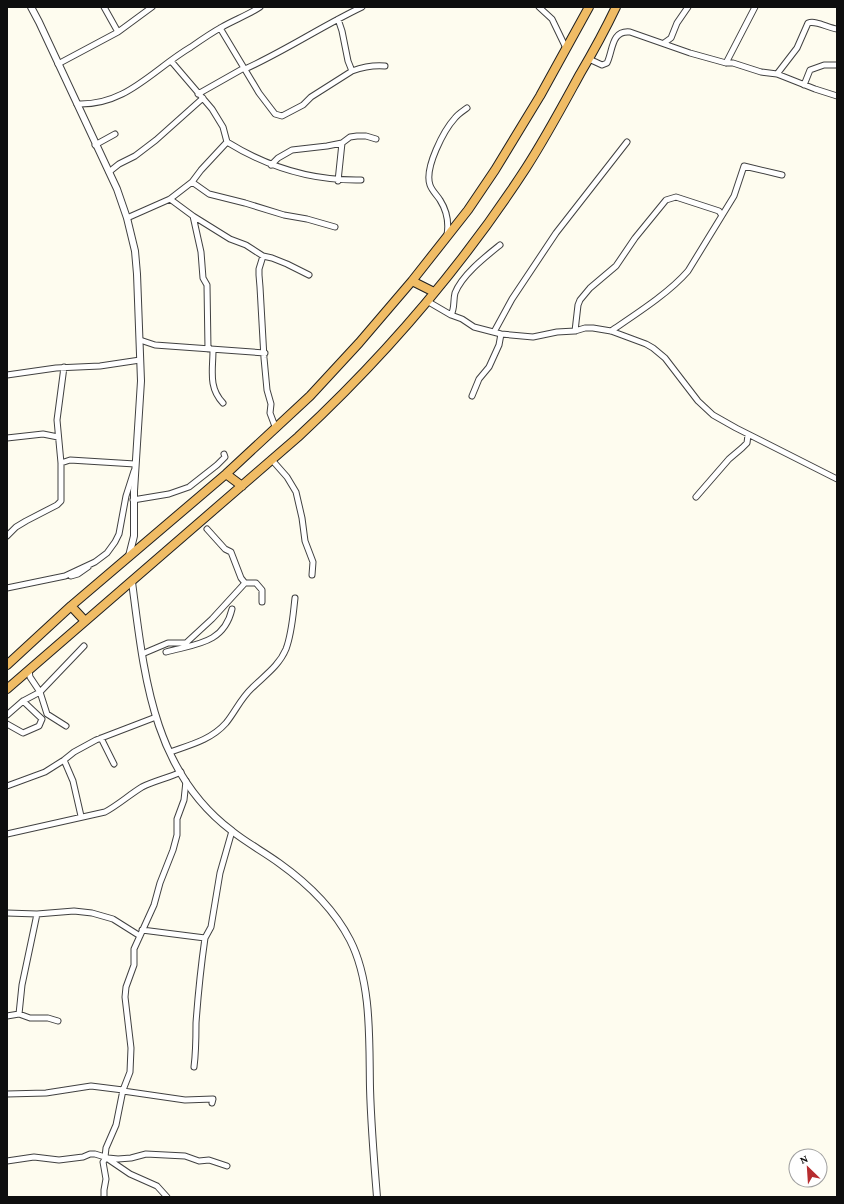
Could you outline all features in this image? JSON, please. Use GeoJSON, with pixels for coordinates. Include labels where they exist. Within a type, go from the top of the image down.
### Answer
{"type":"FeatureCollection","features":[{"type":"Feature","properties":{"kind":"highway"},"geometry":{"type":"LineString","coordinates":[[7,665],[72,606],[226,474],[276,429],[310,396],[359,343],[412,281],[456,225],[495,170],[540,96],[589,7]]}},
{"type":"Feature","properties":{"kind":"highway"},"geometry":{"type":"LineString","coordinates":[[7,689],[272,460],[313,422],[378,356],[427,301],[483,228],[526,168],[566,100],[616,7]]}},
{"type":"Feature","properties":{"kind":"highway"},"geometry":{"type":"LineString","coordinates":[[412,281],[434,292]]}},
{"type":"Feature","properties":{"kind":"highway"},"geometry":{"type":"LineString","coordinates":[[226,474],[242,486]]}},
{"type":"Feature","properties":{"kind":"highway"},"geometry":{"type":"LineString","coordinates":[[72,606],[85,621]]}},
{"type":"Feature","properties":{"kind":"highway"},"geometry":{"type":"LineString","coordinates":[[7,677],[14,683]]}},
{"type":"Feature","properties":{"kind":"street"},"geometry":{"type":"LineString","coordinates":[[30,7],[39,22],[109,172],[127,218],[135,251],[140,340],[140,397],[133,500],[134,536],[129,556]]}},
{"type":"Feature","properties":{"kind":"street"},"geometry":{"type":"LineString","coordinates":[[104,7],[118,32]]}},
{"type":"Feature","properties":{"kind":"street"},"geometry":{"type":"LineString","coordinates":[[58,64],[118,32],[152,7]]}},
{"type":"Feature","properties":{"kind":"street"},"geometry":{"type":"LineString","coordinates":[[77,104],[92,104],[116,97],[136,87],[189,47],[220,28],[260,7]]}},
{"type":"Feature","properties":{"kind":"street"},"geometry":{"type":"LineString","coordinates":[[198,94],[244,68],[270,57],[362,7]]}},
{"type":"Feature","properties":{"kind":"street"},"geometry":{"type":"LineString","coordinates":[[539,7],[552,19],[566,48]]}},
{"type":"Feature","properties":{"kind":"street"},"geometry":{"type":"LineString","coordinates":[[664,43],[671,38],[677,23],[688,7]]}},
{"type":"Feature","properties":{"kind":"street"},"geometry":{"type":"LineString","coordinates":[[726,63],[755,7]]}},
{"type":"Feature","properties":{"kind":"street"},"geometry":{"type":"LineString","coordinates":[[338,19],[348,61],[352,71]]}},
{"type":"Feature","properties":{"kind":"street"},"geometry":{"type":"LineString","coordinates":[[777,74],[796,48],[808,23],[812,22],[837,29]]}},
{"type":"Feature","properties":{"kind":"street"},"geometry":{"type":"LineString","coordinates":[[220,28],[258,93],[275,114],[282,116],[303,105],[311,97],[352,71],[359,68],[376,65],[385,66]]}},
{"type":"Feature","properties":{"kind":"street"},"geometry":{"type":"LineString","coordinates":[[589,58],[602,65],[607,63],[615,39],[623,32],[630,32],[664,43],[676,49],[726,63],[733,63],[760,72],[777,74],[837,96]]}},
{"type":"Feature","properties":{"kind":"street"},"geometry":{"type":"LineString","coordinates":[[171,61],[218,117],[227,142],[271,165],[304,175],[338,180],[361,180]]}},
{"type":"Feature","properties":{"kind":"street"},"geometry":{"type":"LineString","coordinates":[[804,85],[810,70],[824,65],[837,65]]}},
{"type":"Feature","properties":{"kind":"street"},"geometry":{"type":"LineString","coordinates":[[109,172],[119,164],[135,156],[156,140],[203,98]]}},
{"type":"Feature","properties":{"kind":"street"},"geometry":{"type":"LineString","coordinates":[[447,236],[448,227],[444,208],[429,183],[430,166],[434,154],[446,130],[458,114],[467,108]]}},
{"type":"Feature","properties":{"kind":"street"},"geometry":{"type":"LineString","coordinates":[[95,144],[114,134]]}},
{"type":"Feature","properties":{"kind":"street"},"geometry":{"type":"LineString","coordinates":[[271,165],[278,158],[292,150],[321,148],[342,143],[350,137],[357,136],[366,136],[376,139]]}},
{"type":"Feature","properties":{"kind":"street"},"geometry":{"type":"LineString","coordinates":[[127,218],[170,199],[192,182],[227,142]]}},
{"type":"Feature","properties":{"kind":"street"},"geometry":{"type":"LineString","coordinates":[[494,332],[512,299],[560,228],[581,203],[608,165],[627,142]]}},
{"type":"Feature","properties":{"kind":"street"},"geometry":{"type":"LineString","coordinates":[[338,180],[342,143]]}},
{"type":"Feature","properties":{"kind":"street"},"geometry":{"type":"LineString","coordinates":[[611,331],[653,301],[685,275],[692,266],[734,196],[744,166],[782,175]]}},
{"type":"Feature","properties":{"kind":"street"},"geometry":{"type":"LineString","coordinates":[[192,182],[209,194],[284,215],[307,219],[335,227]]}},
{"type":"Feature","properties":{"kind":"street"},"geometry":{"type":"LineString","coordinates":[[575,331],[580,300],[590,288],[616,266],[635,238],[666,200],[676,198],[719,210],[722,214]]}},
{"type":"Feature","properties":{"kind":"street"},"geometry":{"type":"LineString","coordinates":[[170,199],[192,216],[230,239],[246,245],[263,256],[287,264],[309,275]]}},
{"type":"Feature","properties":{"kind":"street"},"geometry":{"type":"LineString","coordinates":[[192,216],[201,252],[203,278],[207,285],[213,386],[217,396],[223,403]]}},
{"type":"Feature","properties":{"kind":"street"},"geometry":{"type":"LineString","coordinates":[[447,219],[456,225]]}},
{"type":"Feature","properties":{"kind":"street"},"geometry":{"type":"LineString","coordinates":[[451,315],[453,311],[455,293],[462,282],[487,255],[500,246]]}},
{"type":"Feature","properties":{"kind":"street"},"geometry":{"type":"LineString","coordinates":[[263,256],[260,262],[259,275],[267,390],[271,404],[269,411],[276,429]]}},
{"type":"Feature","properties":{"kind":"street"},"geometry":{"type":"LineString","coordinates":[[427,301],[478,329],[501,334],[533,337],[558,332],[575,331],[585,328],[601,328],[646,344],[658,352],[671,366],[701,404],[724,422],[837,479]]}},
{"type":"Feature","properties":{"kind":"street"},"geometry":{"type":"LineString","coordinates":[[472,396],[479,379],[490,367],[499,345],[501,334]]}},
{"type":"Feature","properties":{"kind":"street"},"geometry":{"type":"LineString","coordinates":[[140,340],[155,345],[265,353]]}},
{"type":"Feature","properties":{"kind":"street"},"geometry":{"type":"LineString","coordinates":[[7,375],[64,367],[100,366],[140,360]]}},
{"type":"Feature","properties":{"kind":"street"},"geometry":{"type":"LineString","coordinates":[[7,536],[16,527],[57,505],[61,501],[61,455],[57,420],[64,367]]}},
{"type":"Feature","properties":{"kind":"street"},"geometry":{"type":"LineString","coordinates":[[7,438],[43,434],[58,437]]}},
{"type":"Feature","properties":{"kind":"street"},"geometry":{"type":"LineString","coordinates":[[696,497],[729,459],[742,448],[746,443],[748,435]]}},
{"type":"Feature","properties":{"kind":"street"},"geometry":{"type":"LineString","coordinates":[[133,500],[169,494],[189,486],[217,465],[225,457],[224,454]]}},
{"type":"Feature","properties":{"kind":"street"},"geometry":{"type":"LineString","coordinates":[[61,455],[70,460]]}},
{"type":"Feature","properties":{"kind":"street"},"geometry":{"type":"LineString","coordinates":[[61,463],[70,460],[135,466]]}},
{"type":"Feature","properties":{"kind":"street"},"geometry":{"type":"LineString","coordinates":[[272,460],[287,477],[296,492],[302,518],[305,541],[313,562],[312,575]]}},
{"type":"Feature","properties":{"kind":"street"},"geometry":{"type":"LineString","coordinates":[[7,588],[65,576],[99,559],[107,553],[117,538],[126,496],[135,466]]}},
{"type":"Feature","properties":{"kind":"street"},"geometry":{"type":"LineString","coordinates":[[207,529],[225,549],[231,552],[241,578],[245,583]]}},
{"type":"Feature","properties":{"kind":"street"},"geometry":{"type":"LineString","coordinates":[[134,536],[141,546]]}},
{"type":"Feature","properties":{"kind":"street"},"geometry":{"type":"LineString","coordinates":[[99,559],[106,549]]}},
{"type":"Feature","properties":{"kind":"street"},"geometry":{"type":"LineString","coordinates":[[132,582],[149,694],[156,717],[170,752],[186,781],[206,808],[232,831],[280,863],[322,900],[338,919],[351,941],[363,983],[368,1026],[376,1197]]}},
{"type":"Feature","properties":{"kind":"street"},"geometry":{"type":"LineString","coordinates":[[142,654],[168,643],[186,643],[212,619],[245,583],[256,583],[262,590],[262,602]]}},
{"type":"Feature","properties":{"kind":"street"},"geometry":{"type":"LineString","coordinates":[[170,752],[205,739],[219,730],[227,722],[251,689],[269,673],[285,650],[290,635],[295,598]]}},
{"type":"Feature","properties":{"kind":"street"},"geometry":{"type":"LineString","coordinates":[[166,652],[196,646],[214,638],[227,624],[232,609]]}},
{"type":"Feature","properties":{"kind":"street"},"geometry":{"type":"LineString","coordinates":[[7,714],[23,701],[40,692],[84,646]]}},
{"type":"Feature","properties":{"kind":"street"},"geometry":{"type":"LineString","coordinates":[[29,671],[30,677],[40,692],[47,714],[66,726]]}},
{"type":"Feature","properties":{"kind":"street"},"geometry":{"type":"LineString","coordinates":[[7,724],[23,733],[39,726],[42,719],[23,701]]}},
{"type":"Feature","properties":{"kind":"street"},"geometry":{"type":"LineString","coordinates":[[7,786],[45,772],[74,752],[101,738],[156,717]]}},
{"type":"Feature","properties":{"kind":"street"},"geometry":{"type":"LineString","coordinates":[[101,738],[114,764]]}},
{"type":"Feature","properties":{"kind":"street"},"geometry":{"type":"LineString","coordinates":[[64,760],[73,781],[81,816]]}},
{"type":"Feature","properties":{"kind":"street"},"geometry":{"type":"LineString","coordinates":[[7,834],[81,816],[105,812],[115,807],[123,799],[141,788],[181,772]]}},
{"type":"Feature","properties":{"kind":"street"},"geometry":{"type":"LineString","coordinates":[[104,1197],[106,1179],[103,1162],[106,1157],[106,1148],[116,1125],[123,1090],[130,1072],[131,1057],[125,997],[126,987],[134,966],[134,949],[154,905],[160,883],[173,850],[177,819],[184,800],[186,781]]}},
{"type":"Feature","properties":{"kind":"street"},"geometry":{"type":"LineString","coordinates":[[194,1067],[196,1022],[205,938],[211,927],[220,873],[232,831]]}},
{"type":"Feature","properties":{"kind":"street"},"geometry":{"type":"LineString","coordinates":[[7,913],[37,914],[74,911],[92,913],[113,919],[140,936]]}},
{"type":"Feature","properties":{"kind":"street"},"geometry":{"type":"LineString","coordinates":[[19,1014],[22,985],[37,914]]}},
{"type":"Feature","properties":{"kind":"street"},"geometry":{"type":"LineString","coordinates":[[142,930],[205,938]]}},
{"type":"Feature","properties":{"kind":"street"},"geometry":{"type":"LineString","coordinates":[[7,1016],[19,1014],[30,1018],[48,1018],[58,1021]]}},
{"type":"Feature","properties":{"kind":"street"},"geometry":{"type":"LineString","coordinates":[[7,1094],[46,1093],[91,1086],[185,1100],[213,1099],[212,1103]]}},
{"type":"Feature","properties":{"kind":"street"},"geometry":{"type":"LineString","coordinates":[[7,1161],[34,1157],[66,1160],[92,1154],[118,1159],[146,1154],[185,1156],[199,1160],[209,1160],[227,1166]]}},
{"type":"Feature","properties":{"kind":"street"},"geometry":{"type":"LineString","coordinates":[[106,1157],[130,1174],[156,1186],[167,1197]]}}]}
